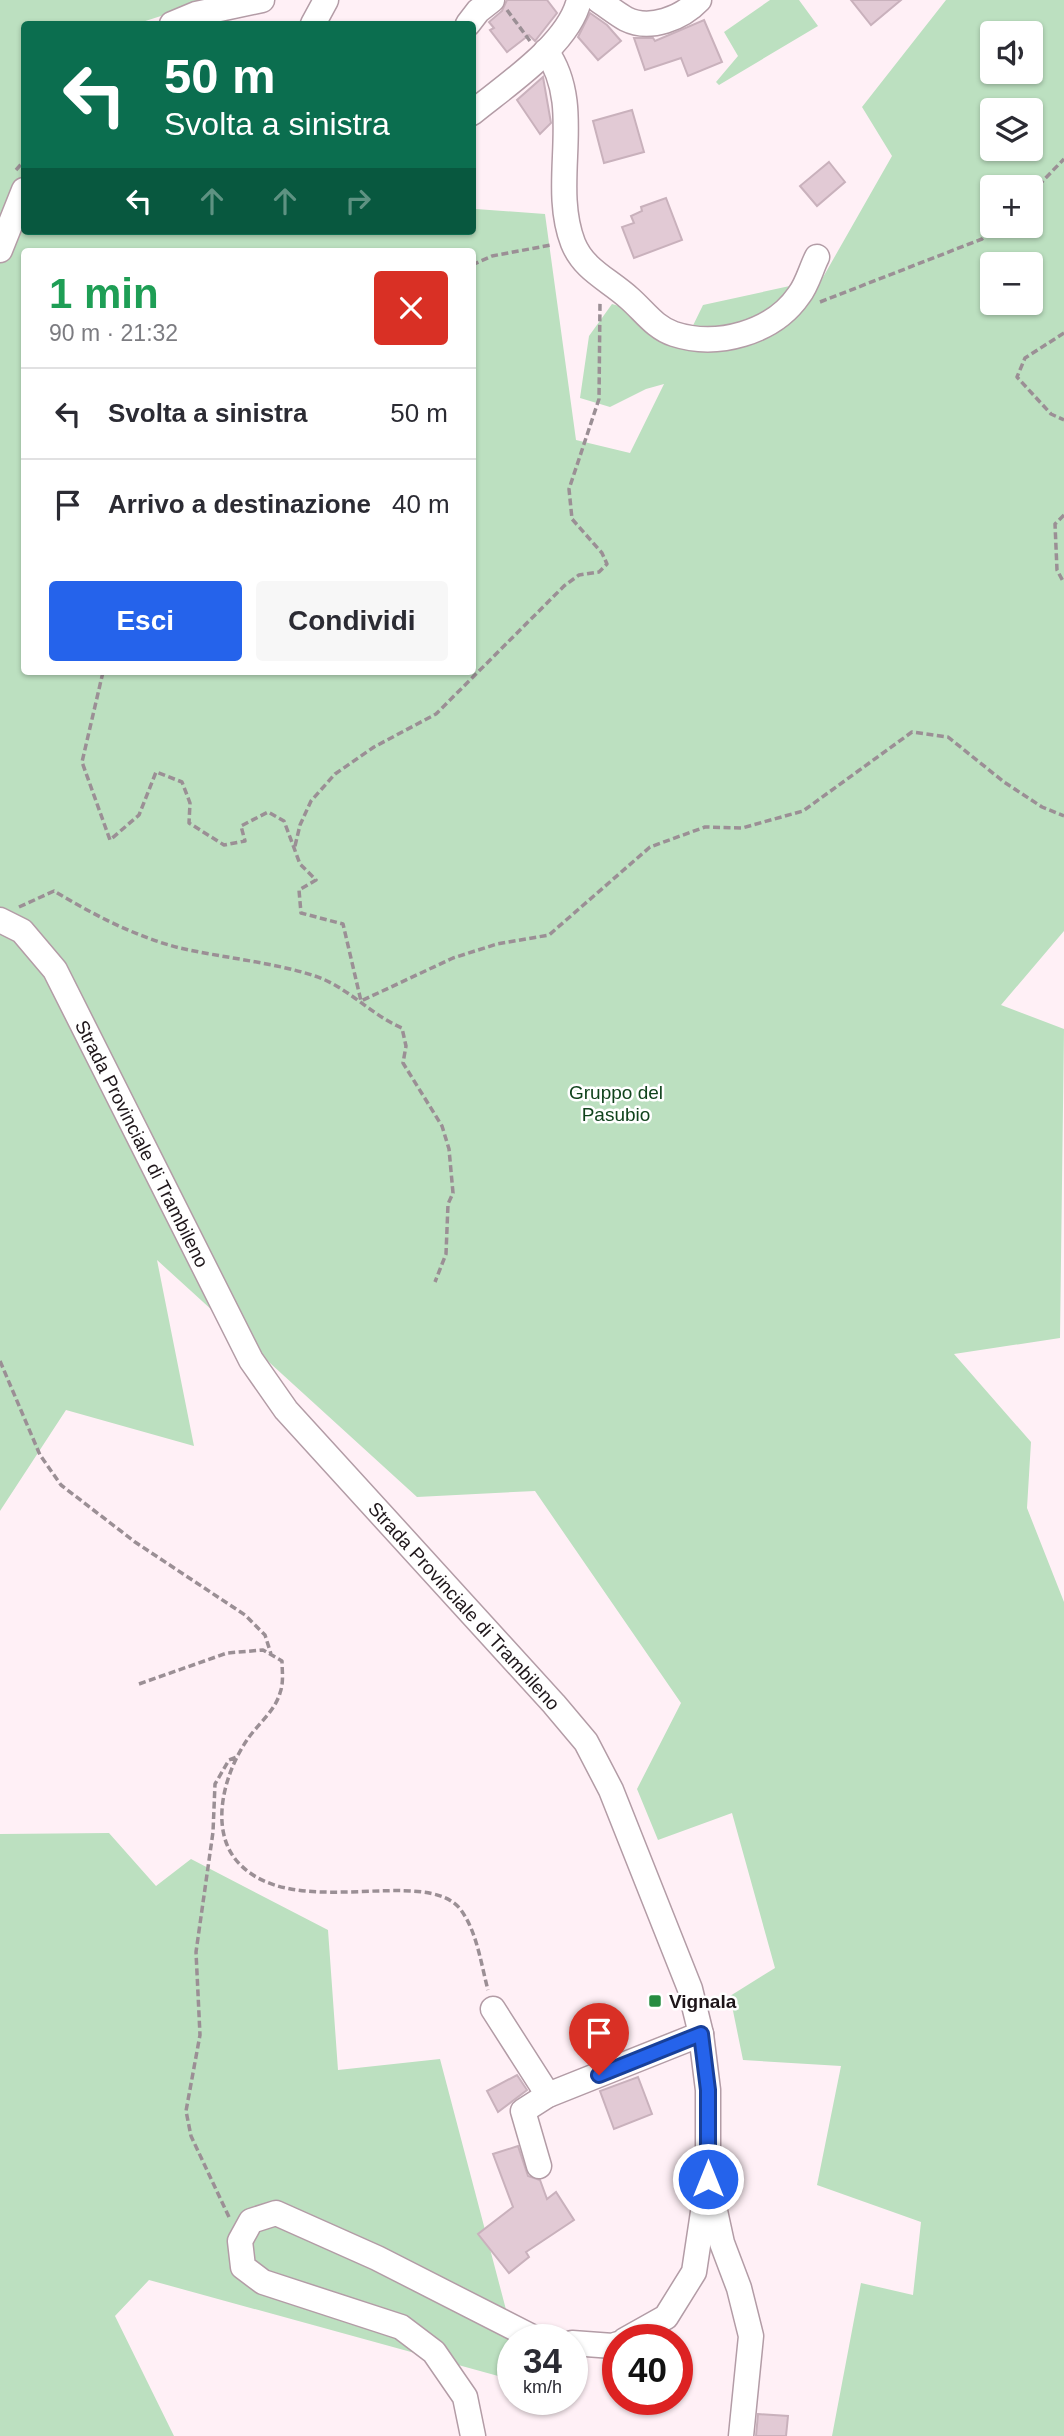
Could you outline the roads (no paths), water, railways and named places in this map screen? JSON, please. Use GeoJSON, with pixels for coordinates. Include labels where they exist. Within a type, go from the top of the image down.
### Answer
{"type":"FeatureCollection","features":[{"type":"Feature","properties":{"kind":"street"},"geometry":{"type":"LineString","coordinates":[[179,21],[195,14],[262,0]]}},
{"type":"Feature","properties":{"kind":"street"},"geometry":{"type":"LineString","coordinates":[[315,21],[326,0]]}},
{"type":"Feature","properties":{"kind":"street"},"geometry":{"type":"LineString","coordinates":[[470,21],[492,0]]}},
{"type":"Feature","properties":{"kind":"street"},"geometry":{"type":"LineString","coordinates":[[476,110],[546,51],[576,12],[579,0]]}},
{"type":"Feature","properties":{"kind":"street"},"geometry":{"type":"LineString","coordinates":[[598,0],[629,21],[664,22],[689,10],[699,0]]}},
{"type":"Feature","properties":{"kind":"street"},"geometry":{"type":"LineString","coordinates":[[546,51],[559,69],[564,95],[567,219],[573,242],[583,262],[628,297],[651,321],[674,334],[708,339],[733,337],[756,330],[799,296],[817,257]]}},
{"type":"Feature","properties":{"kind":"street"},"geometry":{"type":"LineString","coordinates":[[0,250],[21,198]]}},
{"type":"Feature","properties":{"kind":"street","name":"Strada Provinciale di Trambileno"},"geometry":{"type":"LineString","coordinates":[[5,915],[55,970],[251,1360],[286,1410],[586,1742],[611,1790],[690,1989],[701,2034],[708,2090],[708,2179],[694,2272],[666,2317],[654,2324]]}},
{"type":"Feature","properties":{"kind":"street"},"geometry":{"type":"LineString","coordinates":[[493,2010],[548,2095]]}},
{"type":"Feature","properties":{"kind":"street"},"geometry":{"type":"LineString","coordinates":[[539,2166],[523,2111],[548,2095],[701,2034]]}},
{"type":"Feature","properties":{"kind":"street"},"geometry":{"type":"LineString","coordinates":[[708,2179],[722,2243],[739,2288],[751,2336],[741,2436]]}},
{"type":"Feature","properties":{"kind":"street"},"geometry":{"type":"LineString","coordinates":[[473,2436],[465,2397],[434,2352],[401,2328],[263,2282],[243,2267],[240,2241],[251,2221],[276,2213],[377,2258],[507,2324]]}},
{"type":"Feature","properties":{"kind":"place","name":"Vignala"},"geometry":{"type":"Point","coordinates":[655,2001]}},
{"type":"Feature","properties":{"kind":"park label","name":"Gruppo del Pasubio"},"geometry":{"type":"Point","coordinates":[616,1103]}}]}
